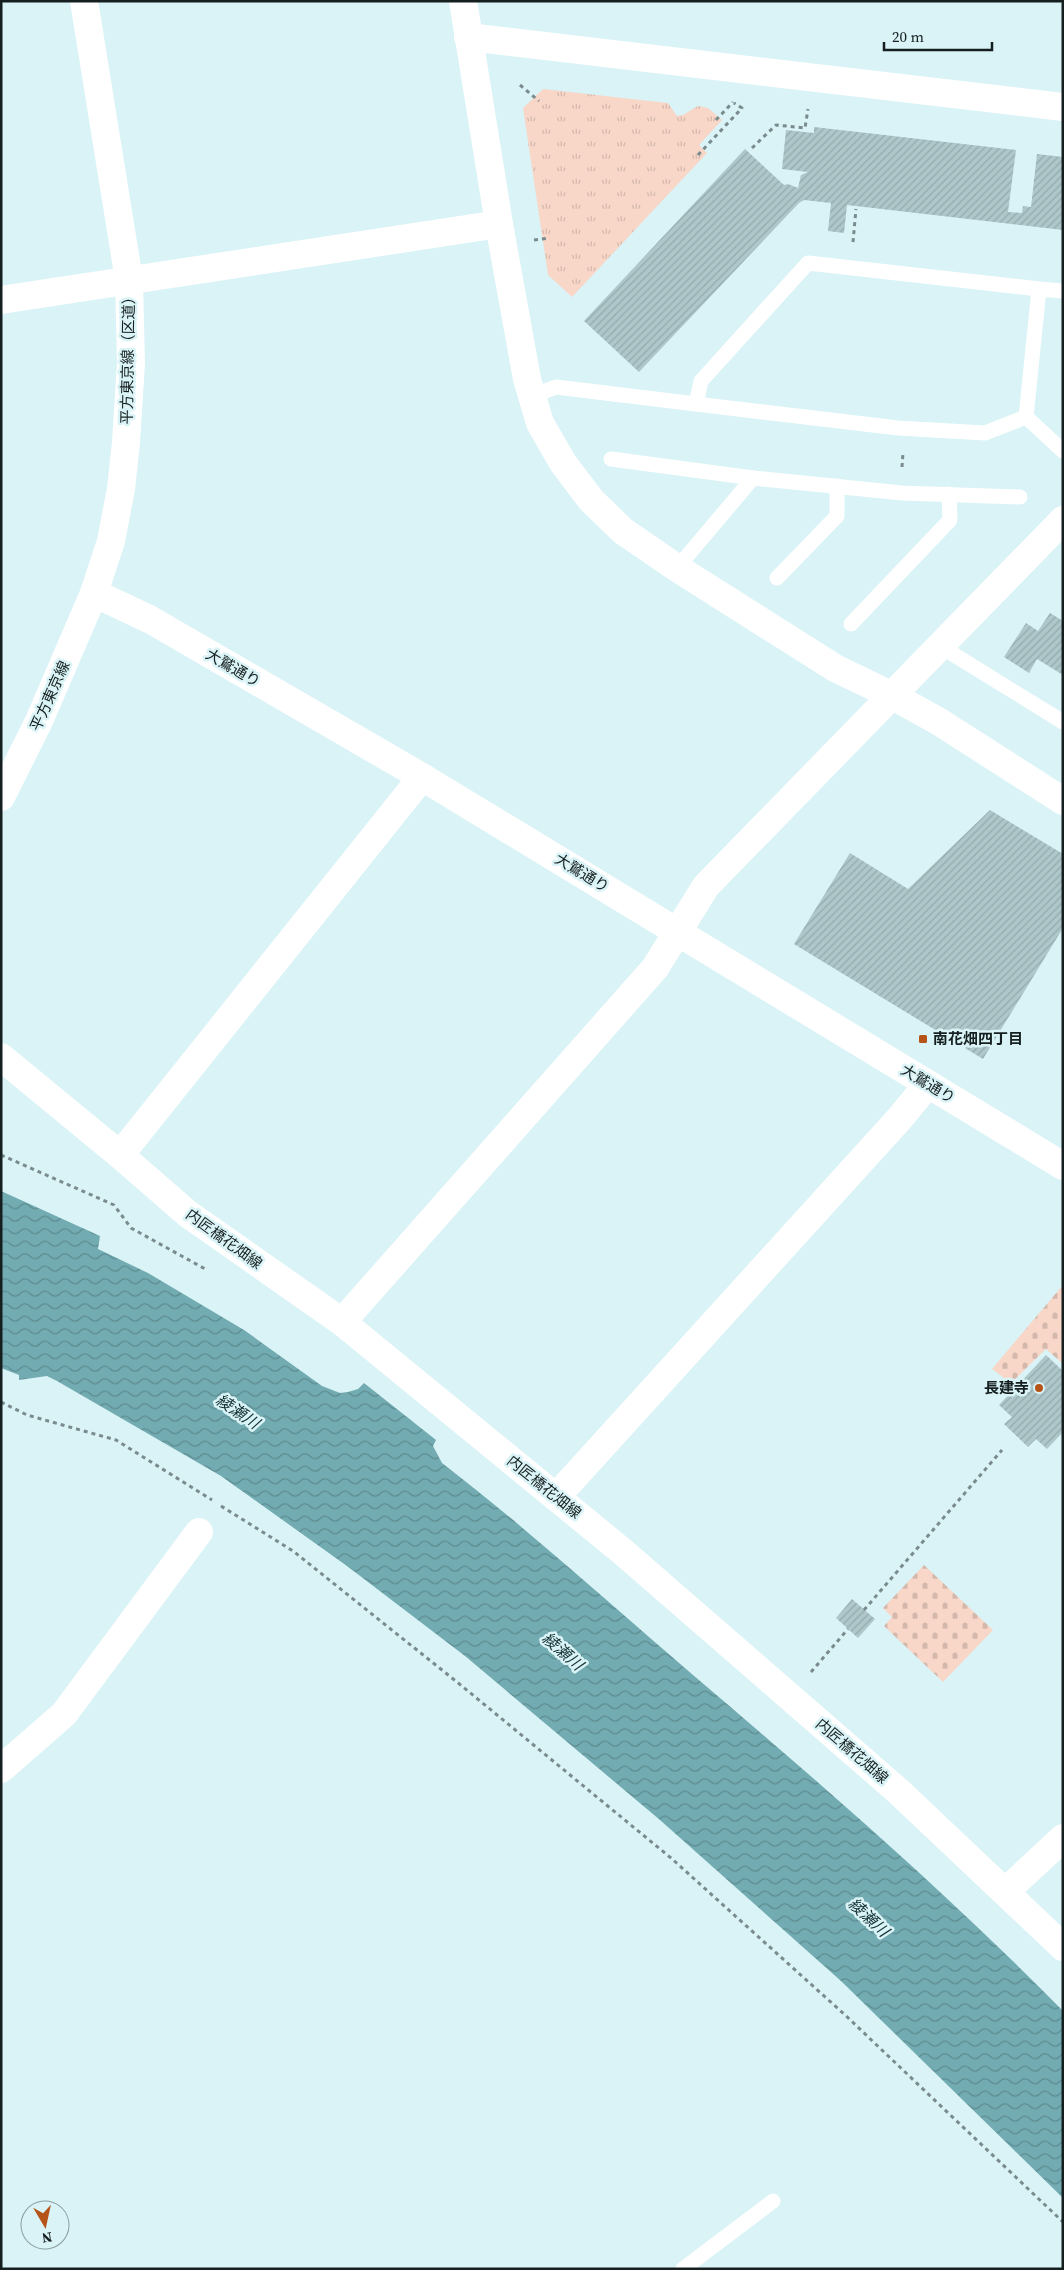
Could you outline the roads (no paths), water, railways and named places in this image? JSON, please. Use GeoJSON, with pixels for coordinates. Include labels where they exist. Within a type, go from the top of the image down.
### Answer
{"type":"FeatureCollection","features":[{"type":"Feature","properties":{"kind":"street","name":"平方東京線（区道）"},"geometry":{"type":"LineString","coordinates":[[84,1],[129,280],[131,363],[121,489],[110,541],[94,593]]}},
{"type":"Feature","properties":{"kind":"street"},"geometry":{"type":"LineString","coordinates":[[463,1],[499,224],[527,379],[540,423],[563,463],[591,500],[623,531],[677,568],[835,668],[891,695],[938,721],[1063,800]]}},
{"type":"Feature","properties":{"kind":"street"},"geometry":{"type":"LineString","coordinates":[[468,37],[1063,107]]}},
{"type":"Feature","properties":{"kind":"street"},"geometry":{"type":"LineString","coordinates":[[1,300],[499,224]]}},
{"type":"Feature","properties":{"kind":"street"},"geometry":{"type":"LineString","coordinates":[[342,1322],[655,968],[706,886],[1063,520]]}},
{"type":"Feature","properties":{"kind":"street","name":"大鷲通り"},"geometry":{"type":"LineString","coordinates":[[94,593],[151,620],[422,777],[1063,1166]]}},
{"type":"Feature","properties":{"kind":"street","name":"平方東京線"},"geometry":{"type":"LineString","coordinates":[[1,797],[39,721],[94,593]]}},
{"type":"Feature","properties":{"kind":"street"},"geometry":{"type":"LineString","coordinates":[[120,1155],[422,777]]}},
{"type":"Feature","properties":{"kind":"street","name":"内匠橋花畑線"},"geometry":{"type":"LineString","coordinates":[[1,1056],[188,1214],[342,1322],[556,1497],[898,1791],[1006,1891],[1063,1947]]}},
{"type":"Feature","properties":{"kind":"street"},"geometry":{"type":"LineString","coordinates":[[556,1497],[887,1132],[928,1084]]}},
{"type":"Feature","properties":{"kind":"street"},"geometry":{"type":"LineString","coordinates":[[1,1769],[64,1714],[199,1532]]}},
{"type":"Feature","properties":{"kind":"street"},"geometry":{"type":"LineString","coordinates":[[1006,1891],[1063,1838]]}},
{"type":"Feature","properties":{"kind":"lane"},"geometry":{"type":"LineString","coordinates":[[696,404],[701,382],[808,263],[1063,292]]}},
{"type":"Feature","properties":{"kind":"lane"},"geometry":{"type":"LineString","coordinates":[[1026,417],[1039,289]]}},
{"type":"Feature","properties":{"kind":"lane"},"geometry":{"type":"LineString","coordinates":[[532,396],[556,388],[903,428],[985,433],[1026,417]]}},
{"type":"Feature","properties":{"kind":"lane"},"geometry":{"type":"LineString","coordinates":[[1026,417],[1063,452]]}},
{"type":"Feature","properties":{"kind":"lane"},"geometry":{"type":"LineString","coordinates":[[610,459],[753,478],[902,493],[1020,497]]}},
{"type":"Feature","properties":{"kind":"lane"},"geometry":{"type":"LineString","coordinates":[[677,568],[753,478]]}},
{"type":"Feature","properties":{"kind":"lane"},"geometry":{"type":"LineString","coordinates":[[777,578],[837,516],[838,486]]}},
{"type":"Feature","properties":{"kind":"lane"},"geometry":{"type":"LineString","coordinates":[[851,624],[950,520],[949,494]]}},
{"type":"Feature","properties":{"kind":"lane"},"geometry":{"type":"LineString","coordinates":[[940,646],[1063,722]]}},
{"type":"Feature","properties":{"kind":"lane"},"geometry":{"type":"LineString","coordinates":[[682,2269],[773,2201]]}},
{"type":"Feature","properties":{"kind":"water","name":"綾瀬川"},"geometry":{"type":"Polygon","coordinates":[[[1,1191],[100,1236],[98,1249],[148,1273],[244,1330],[322,1386],[340,1393],[358,1389],[364,1383],[436,1440],[433,1446],[442,1463],[538,1541],[788,1756],[974,1923],[1063,2011],[1063,2198],[841,1981],[660,1820],[465,1656],[347,1566],[221,1476],[47,1376],[19,1380],[19,1375],[1,1368],[1,1191]]]}},
{"type":"Feature","properties":{"kind":"place","name":"南花畑四丁目"},"geometry":{"type":"Point","coordinates":[923,1039]}},
{"type":"Feature","properties":{"kind":"place","name":"長建寺"},"geometry":{"type":"Point","coordinates":[1039,1388]}}]}
